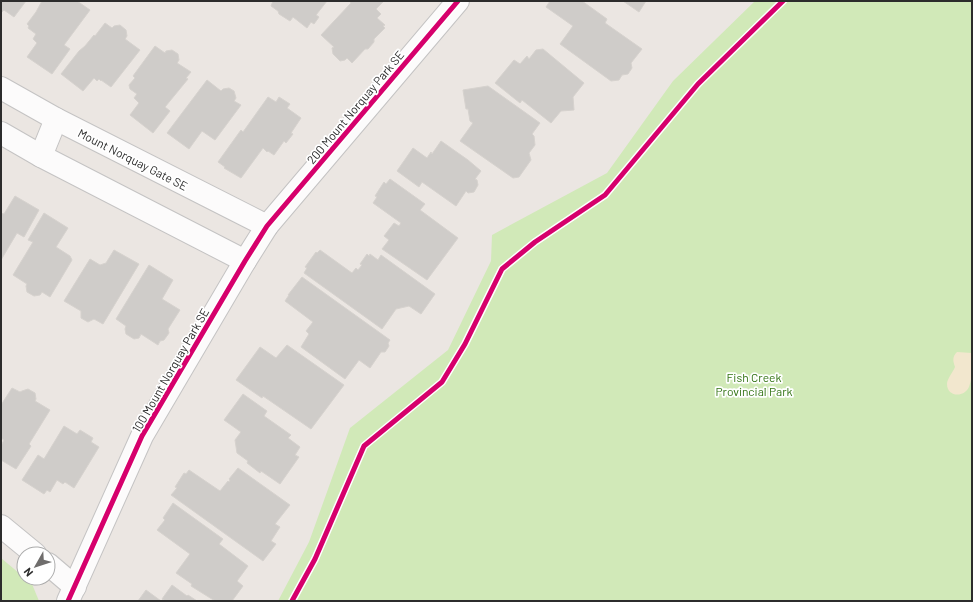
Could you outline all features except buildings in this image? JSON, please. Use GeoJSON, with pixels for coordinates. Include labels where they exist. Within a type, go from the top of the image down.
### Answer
{"type":"FeatureCollection","features":[{"type":"Feature","properties":{"kind":"street","name":"200 Mount Norquay Park SE"},"geometry":{"type":"LineString","coordinates":[[245,261],[267,226],[458,1]]}},
{"type":"Feature","properties":{"kind":"street","name":"Mount Norquay Gate SE"},"geometry":{"type":"LineString","coordinates":[[1,88],[56,120],[267,226]]}},
{"type":"Feature","properties":{"kind":"street"},"geometry":{"type":"LineString","coordinates":[[41,156],[56,120]]}},
{"type":"Feature","properties":{"kind":"street"},"geometry":{"type":"LineString","coordinates":[[1,133],[41,156],[245,261]]}},
{"type":"Feature","properties":{"kind":"street","name":"100 Mount Norquay Park SE"},"geometry":{"type":"LineString","coordinates":[[56,574],[72,594],[142,436],[245,261]]}},
{"type":"Feature","properties":{"kind":"street"},"geometry":{"type":"LineString","coordinates":[[1,526],[25,546]]}},
{"type":"Feature","properties":{"kind":"green space","name":"Fish Creek Provincial Park"},"geometry":{"type":"Polygon","coordinates":[[[755,1],[972,1],[972,601],[278,601],[309,542],[350,428],[448,350],[491,261],[492,235],[607,173],[673,81],[755,1]]]}},
{"type":"Feature","properties":{"kind":"green space"},"geometry":{"type":"Polygon","coordinates":[[[1,558],[16,571],[16,586],[33,586],[39,601],[1,601],[1,558]]]}},
{"type":"Feature","properties":{"kind":"sand"},"geometry":{"type":"Polygon","coordinates":[[[957,352],[972,353],[971,379],[967,391],[960,394],[953,394],[950,392],[947,384],[955,367],[953,359],[957,352]]]}},
{"type":"Feature","properties":{"kind":"cycle path"},"geometry":{"type":"LineString","coordinates":[[68,601],[142,436],[267,226],[458,1]]}},
{"type":"Feature","properties":{"kind":"cycle path"},"geometry":{"type":"LineString","coordinates":[[292,601],[315,559],[364,446],[442,382],[465,344],[502,269],[535,242],[605,195],[698,84],[783,1]]}}]}
